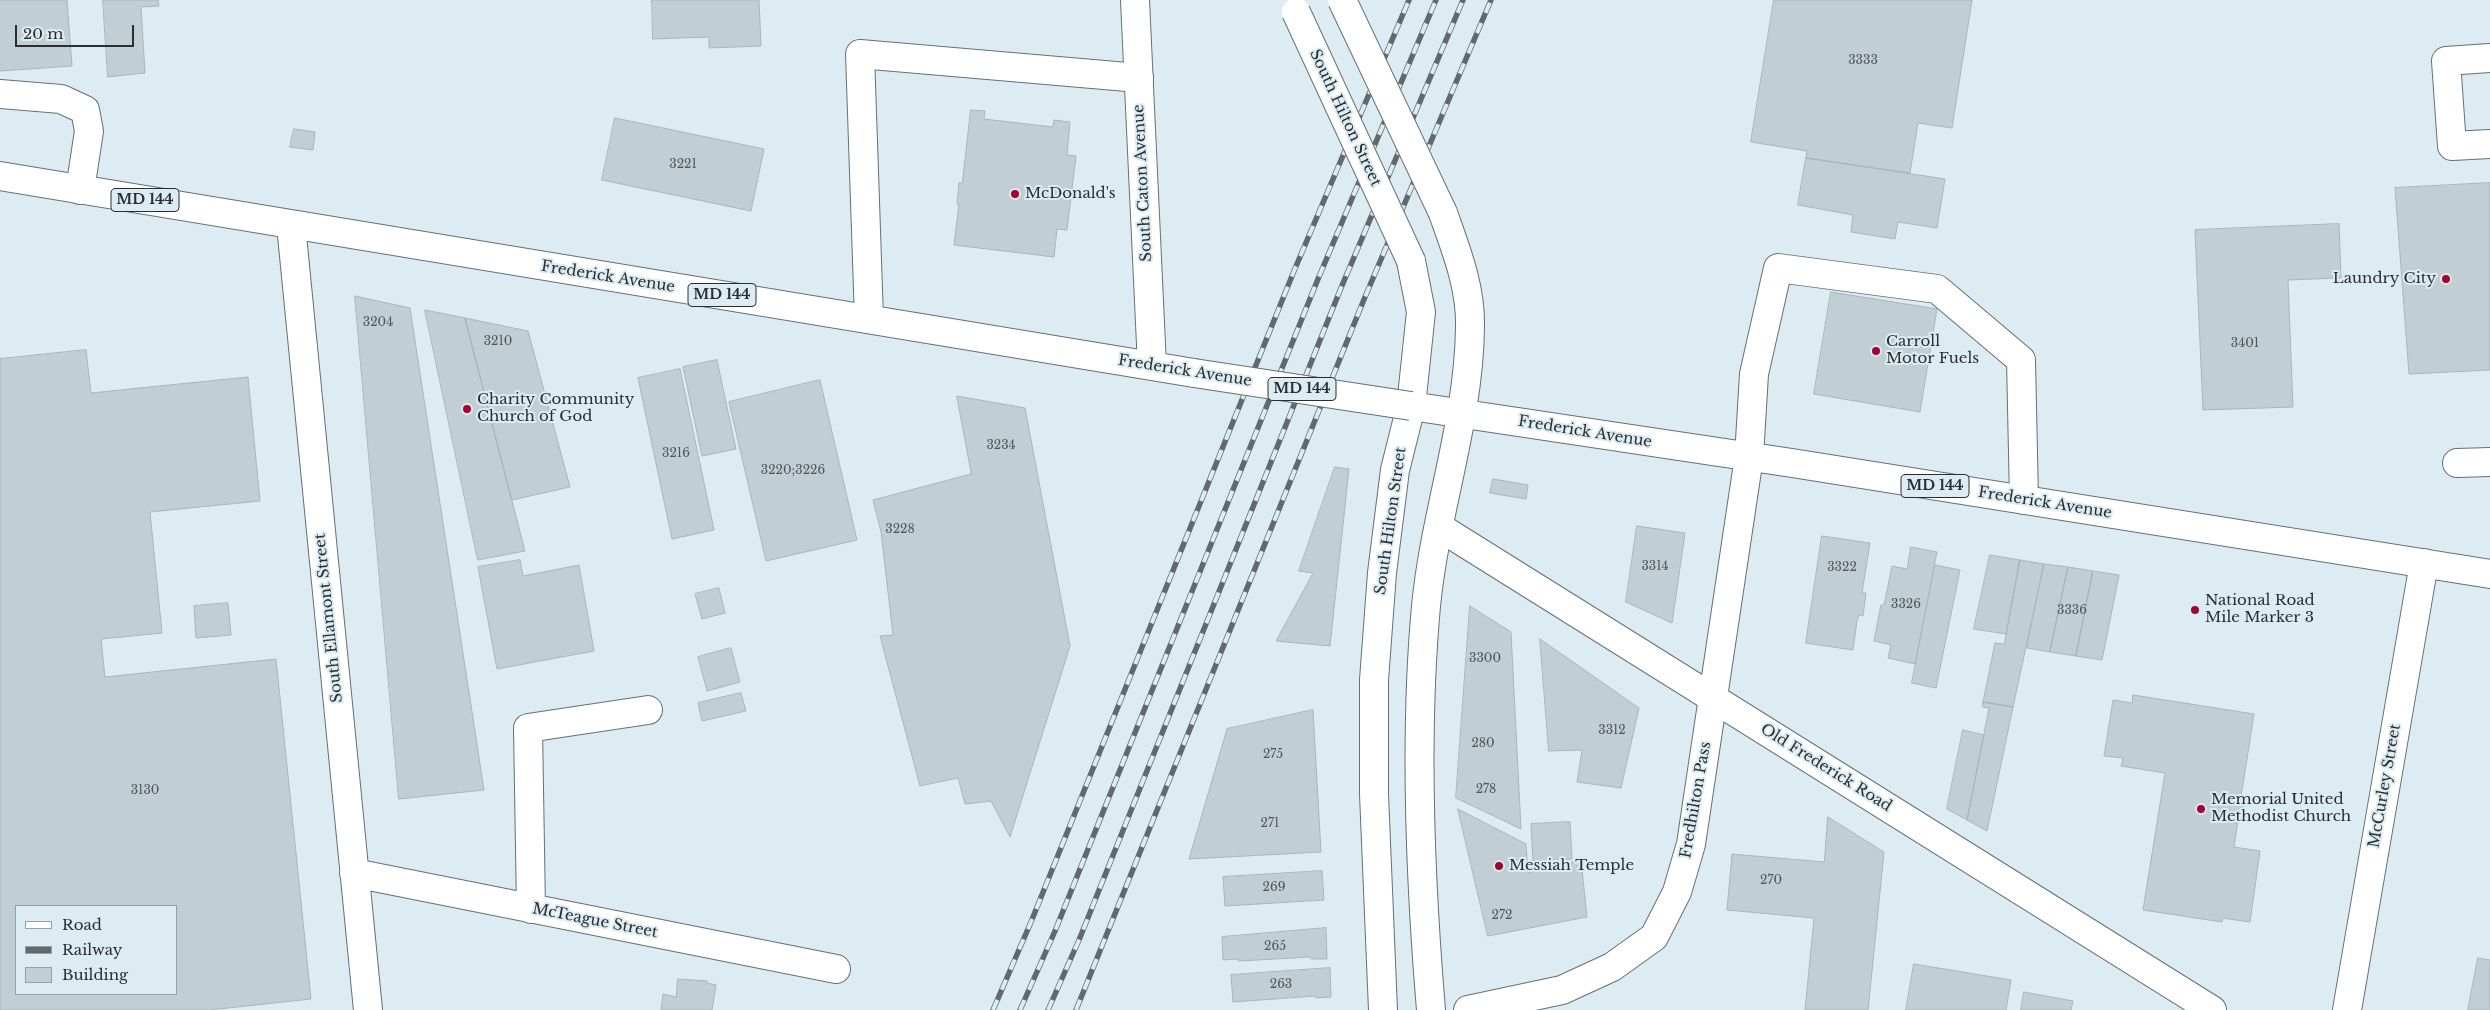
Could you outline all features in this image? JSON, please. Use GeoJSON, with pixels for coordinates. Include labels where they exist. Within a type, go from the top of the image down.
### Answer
{"type":"FeatureCollection","features":[{"type":"Feature","properties":{"kind":"main road","name":"South Caton Avenue"},"geometry":{"type":"LineString","coordinates":[[1135,0],[1152,366]]}},
{"type":"Feature","properties":{"kind":"main road"},"geometry":{"type":"LineString","coordinates":[[1342,0],[1443,213],[1464,276],[1470,325],[1463,413],[1439,527],[1426,605],[1421,725],[1423,904],[1431,1010]]}},
{"type":"Feature","properties":{"kind":"main road","name":"South Hilton Street"},"geometry":{"type":"LineString","coordinates":[[1293,6],[1411,261],[1420,312],[1410,406],[1395,470],[1382,574],[1374,680],[1374,794],[1383,1010]]}},
{"type":"Feature","properties":{"kind":"main road"},"geometry":{"type":"LineString","coordinates":[[868,319],[860,54],[1138,78]]}},
{"type":"Feature","properties":{"kind":"main road"},"geometry":{"type":"LineString","coordinates":[[2490,58],[2446,62],[2452,146],[2490,144]]}},
{"type":"Feature","properties":{"kind":"main road"},"geometry":{"type":"LineString","coordinates":[[0,94],[61,99],[85,110],[88,131],[80,190]]}},
{"type":"Feature","properties":{"kind":"main road","name":"Frederick Avenue"},"geometry":{"type":"LineString","coordinates":[[0,176],[1194,373],[1749,457],[2490,574]]}},
{"type":"Feature","properties":{"kind":"main road","name":"South Ellamont Street"},"geometry":{"type":"LineString","coordinates":[[291,225],[368,1010]]}},
{"type":"Feature","properties":{"kind":"main road","name":"Fredhilton Pass"},"geometry":{"type":"LineString","coordinates":[[1468,1010],[1562,990],[1612,967],[1654,937],[1677,892],[1691,844],[1749,457],[1754,374],[1778,268],[1937,289],[2021,360],[2024,500]]}},
{"type":"Feature","properties":{"kind":"main road"},"geometry":{"type":"LineString","coordinates":[[2457,463],[2490,462]]}},
{"type":"Feature","properties":{"kind":"main road","name":"Old Frederick Road"},"geometry":{"type":"LineString","coordinates":[[1439,527],[2212,1010]]}},
{"type":"Feature","properties":{"kind":"main road","name":"McCurley Street"},"geometry":{"type":"LineString","coordinates":[[2347,1010],[2424,563]]}},
{"type":"Feature","properties":{"kind":"main road"},"geometry":{"type":"LineString","coordinates":[[531,909],[528,728],[648,710]]}},
{"type":"Feature","properties":{"kind":"main road","name":"McTeague Street"},"geometry":{"type":"LineString","coordinates":[[354,874],[836,969]]}},
{"type":"Feature","properties":{"kind":"building"},"geometry":{"type":"Polygon","coordinates":[[[0,0],[67,0],[72,66],[0,71],[0,0]]]}},
{"type":"Feature","properties":{"kind":"building"},"geometry":{"type":"Polygon","coordinates":[[[103,0],[158,0],[159,6],[141,7],[145,73],[108,77],[103,0]]]}},
{"type":"Feature","properties":{"kind":"building"},"geometry":{"type":"Polygon","coordinates":[[[652,0],[759,0],[761,46],[709,48],[709,37],[653,39],[652,0]]]}},
{"type":"Feature","properties":{"kind":"building"},"geometry":{"type":"Polygon","coordinates":[[[1774,0],[1972,0],[1952,128],[1918,123],[1910,173],[1806,158],[1807,151],[1751,142],[1774,0]]]}},
{"type":"Feature","properties":{"kind":"building","name":"McDonald's"},"geometry":{"type":"Polygon","coordinates":[[[971,110],[985,111],[984,119],[1053,127],[1054,120],[1070,122],[1067,155],[1076,156],[1067,230],[1057,229],[1054,257],[954,245],[959,204],[957,204],[959,183],[962,183],[971,110]]]}},
{"type":"Feature","properties":{"kind":"building"},"geometry":{"type":"Polygon","coordinates":[[[615,118],[764,149],[751,211],[602,180],[615,118]]]}},
{"type":"Feature","properties":{"kind":"building"},"geometry":{"type":"Polygon","coordinates":[[[294,129],[315,132],[313,150],[290,147],[294,129]]]}},
{"type":"Feature","properties":{"kind":"building"},"geometry":{"type":"Polygon","coordinates":[[[1806,158],[1945,179],[1937,228],[1898,222],[1895,239],[1851,232],[1853,215],[1798,205],[1806,158]]]}},
{"type":"Feature","properties":{"kind":"building","name":"Laundry City"},"geometry":{"type":"Polygon","coordinates":[[[2490,183],[2490,370],[2409,374],[2395,188],[2490,183]]]}},
{"type":"Feature","properties":{"kind":"building"},"geometry":{"type":"Polygon","coordinates":[[[2339,224],[2341,278],[2288,280],[2293,407],[2203,410],[2195,230],[2339,224]]]}},
{"type":"Feature","properties":{"kind":"building","name":"Carroll Motor Fuels"},"geometry":{"type":"Polygon","coordinates":[[[1831,292],[1937,309],[1920,412],[1814,394],[1831,292]]]}},
{"type":"Feature","properties":{"kind":"building"},"geometry":{"type":"Polygon","coordinates":[[[355,296],[410,308],[484,790],[399,799],[355,296]]]}},
{"type":"Feature","properties":{"kind":"building","name":"Charity Community Church of God"},"geometry":{"type":"Polygon","coordinates":[[[425,310],[465,318],[525,551],[478,560],[425,310]]]}},
{"type":"Feature","properties":{"kind":"building"},"geometry":{"type":"Polygon","coordinates":[[[465,318],[528,331],[570,487],[512,500],[465,318]]]}},
{"type":"Feature","properties":{"kind":"building"},"geometry":{"type":"Polygon","coordinates":[[[86,350],[91,393],[248,377],[260,501],[150,512],[162,633],[101,639],[105,677],[276,659],[311,999],[209,1010],[0,1010],[0,359],[86,350]]]}},
{"type":"Feature","properties":{"kind":"building"},"geometry":{"type":"Polygon","coordinates":[[[717,360],[736,449],[702,456],[683,367],[717,360]]]}},
{"type":"Feature","properties":{"kind":"building"},"geometry":{"type":"Polygon","coordinates":[[[680,369],[714,530],[672,539],[638,378],[680,369]]]}},
{"type":"Feature","properties":{"kind":"building"},"geometry":{"type":"Polygon","coordinates":[[[820,380],[857,540],[766,561],[729,402],[820,380]]]}},
{"type":"Feature","properties":{"kind":"building"},"geometry":{"type":"Polygon","coordinates":[[[957,396],[1025,408],[1070,646],[1010,837],[991,801],[965,804],[958,778],[920,786],[880,636],[893,635],[881,532],[873,500],[971,474],[957,396]]]}},
{"type":"Feature","properties":{"kind":"building"},"geometry":{"type":"Polygon","coordinates":[[[1335,467],[1349,469],[1330,646],[1276,641],[1313,573],[1299,571],[1335,467]]]}},
{"type":"Feature","properties":{"kind":"building"},"geometry":{"type":"Polygon","coordinates":[[[1493,479],[1528,485],[1526,499],[1490,493],[1493,479]]]}},
{"type":"Feature","properties":{"kind":"building"},"geometry":{"type":"Polygon","coordinates":[[[1637,526],[1685,533],[1672,623],[1626,602],[1637,526]]]}},
{"type":"Feature","properties":{"kind":"building"},"geometry":{"type":"Polygon","coordinates":[[[1822,536],[1870,543],[1862,593],[1866,593],[1863,616],[1859,615],[1857,621],[1853,650],[1806,643],[1822,536]]]}},
{"type":"Feature","properties":{"kind":"building"},"geometry":{"type":"Polygon","coordinates":[[[1911,547],[1937,552],[1915,664],[1888,658],[1891,645],[1874,641],[1881,605],[1884,605],[1892,566],[1907,569],[1911,547]]]}},
{"type":"Feature","properties":{"kind":"building"},"geometry":{"type":"Polygon","coordinates":[[[1990,555],[2020,560],[2006,634],[1974,629],[1990,555]]]}},
{"type":"Feature","properties":{"kind":"building"},"geometry":{"type":"Polygon","coordinates":[[[520,560],[523,576],[579,565],[594,651],[497,669],[478,567],[520,560]]]}},
{"type":"Feature","properties":{"kind":"building"},"geometry":{"type":"Polygon","coordinates":[[[2020,560],[2044,564],[2013,707],[1983,702],[1995,643],[2004,644],[2020,560]]]}},
{"type":"Feature","properties":{"kind":"building"},"geometry":{"type":"Polygon","coordinates":[[[2044,564],[2068,567],[2050,652],[2027,648],[2044,564]]]}},
{"type":"Feature","properties":{"kind":"building"},"geometry":{"type":"Polygon","coordinates":[[[1935,565],[1960,570],[1936,688],[1912,683],[1935,565]]]}},
{"type":"Feature","properties":{"kind":"building"},"geometry":{"type":"Polygon","coordinates":[[[2068,567],[2093,571],[2076,656],[2050,652],[2068,567]]]}},
{"type":"Feature","properties":{"kind":"building"},"geometry":{"type":"Polygon","coordinates":[[[2093,571],[2119,575],[2102,660],[2076,656],[2093,571]]]}},
{"type":"Feature","properties":{"kind":"building"},"geometry":{"type":"Polygon","coordinates":[[[719,588],[725,613],[702,619],[695,594],[719,588]]]}},
{"type":"Feature","properties":{"kind":"building"},"geometry":{"type":"Polygon","coordinates":[[[228,603],[231,635],[196,638],[194,606],[228,603]]]}},
{"type":"Feature","properties":{"kind":"building"},"geometry":{"type":"Polygon","coordinates":[[[1470,606],[1511,632],[1521,829],[1456,798],[1470,606]]]}},
{"type":"Feature","properties":{"kind":"building"},"geometry":{"type":"Polygon","coordinates":[[[1540,639],[1639,708],[1621,788],[1577,782],[1582,750],[1549,751],[1540,639]]]}},
{"type":"Feature","properties":{"kind":"building"},"geometry":{"type":"Polygon","coordinates":[[[731,648],[740,682],[707,691],[698,657],[731,648]]]}},
{"type":"Feature","properties":{"kind":"building"},"geometry":{"type":"Polygon","coordinates":[[[741,693],[746,711],[702,721],[698,703],[741,693]]]}},
{"type":"Feature","properties":{"kind":"building","name":"Memorial United Methodist Church"},"geometry":{"type":"Polygon","coordinates":[[[2133,695],[2254,714],[2240,803],[2244,804],[2243,815],[2239,814],[2234,847],[2260,851],[2250,922],[2222,918],[2222,922],[2143,910],[2165,773],[2121,766],[2123,758],[2104,756],[2113,700],[2132,703],[2133,695]]]}},
{"type":"Feature","properties":{"kind":"building"},"geometry":{"type":"Polygon","coordinates":[[[1983,702],[2013,707],[1987,831],[1967,820],[1989,708],[1983,707],[1983,702]]]}},
{"type":"Feature","properties":{"kind":"building"},"geometry":{"type":"Polygon","coordinates":[[[1313,710],[1321,852],[1189,859],[1227,729],[1313,710]]]}},
{"type":"Feature","properties":{"kind":"building"},"geometry":{"type":"Polygon","coordinates":[[[1963,730],[1984,735],[1967,820],[1947,809],[1963,730]]]}},
{"type":"Feature","properties":{"kind":"building","name":"Messiah Temple"},"geometry":{"type":"Polygon","coordinates":[[[1458,809],[1526,844],[1528,873],[1581,860],[1587,917],[1488,936],[1458,809]]]}},
{"type":"Feature","properties":{"kind":"building"},"geometry":{"type":"Polygon","coordinates":[[[1828,817],[1884,852],[1868,1010],[1805,1010],[1814,918],[1727,910],[1732,854],[1824,862],[1828,817]]]}},
{"type":"Feature","properties":{"kind":"building"},"geometry":{"type":"Polygon","coordinates":[[[1570,822],[1572,859],[1533,861],[1531,824],[1570,822]]]}},
{"type":"Feature","properties":{"kind":"building"},"geometry":{"type":"Polygon","coordinates":[[[1322,871],[1324,900],[1225,906],[1223,877],[1322,871]]]}},
{"type":"Feature","properties":{"kind":"building"},"geometry":{"type":"Polygon","coordinates":[[[1326,928],[1327,959],[1311,959],[1310,957],[1239,961],[1238,959],[1223,960],[1222,937],[1326,928]]]}},
{"type":"Feature","properties":{"kind":"building"},"geometry":{"type":"Polygon","coordinates":[[[2478,958],[2490,960],[2490,1010],[2468,1010],[2478,958]]]}},
{"type":"Feature","properties":{"kind":"building"},"geometry":{"type":"Polygon","coordinates":[[[1914,964],[2011,980],[2006,1010],[1906,1010],[1914,964]]]}},
{"type":"Feature","properties":{"kind":"building"},"geometry":{"type":"Polygon","coordinates":[[[1330,968],[1331,997],[1316,998],[1315,996],[1233,1002],[1231,975],[1330,968]]]}},
{"type":"Feature","properties":{"kind":"building"},"geometry":{"type":"Polygon","coordinates":[[[678,979],[707,981],[707,983],[716,985],[712,1010],[661,1010],[663,994],[676,997],[678,979]]]}},
{"type":"Feature","properties":{"kind":"building"},"geometry":{"type":"Polygon","coordinates":[[[2024,992],[2073,1001],[2071,1010],[2021,1010],[2024,992]]]}},
{"type":"Feature","properties":{"kind":"railway"},"geometry":{"type":"LineString","coordinates":[[993,1010],[1031,922],[1294,271],[1409,0]]}},
{"type":"Feature","properties":{"kind":"railway"},"geometry":{"type":"LineString","coordinates":[[1020,1010],[1055,931],[1318,279],[1436,0]]}},
{"type":"Feature","properties":{"kind":"railway"},"geometry":{"type":"LineString","coordinates":[[1048,1010],[1079,940],[1341,288],[1463,0]]}},
{"type":"Feature","properties":{"kind":"railway"},"geometry":{"type":"LineString","coordinates":[[1076,1010],[1365,297],[1491,0]]}},
{"type":"Feature","properties":{"kind":"place","name":"McDonald's"},"geometry":{"type":"Point","coordinates":[1015,194]}},
{"type":"Feature","properties":{"kind":"place","name":"Laundry City"},"geometry":{"type":"Point","coordinates":[2446,279]}},
{"type":"Feature","properties":{"kind":"place","name":"Carroll Motor Fuels"},"geometry":{"type":"Point","coordinates":[1876,351]}},
{"type":"Feature","properties":{"kind":"place","name":"Charity Community Church of God"},"geometry":{"type":"Point","coordinates":[467,409]}},
{"type":"Feature","properties":{"kind":"place","name":"National Road Mile Marker 3"},"geometry":{"type":"Point","coordinates":[2195,610]}},
{"type":"Feature","properties":{"kind":"place","name":"Memorial United Methodist Church"},"geometry":{"type":"Point","coordinates":[2201,809]}},
{"type":"Feature","properties":{"kind":"place","name":"Messiah Temple"},"geometry":{"type":"Point","coordinates":[1499,866]}}]}
